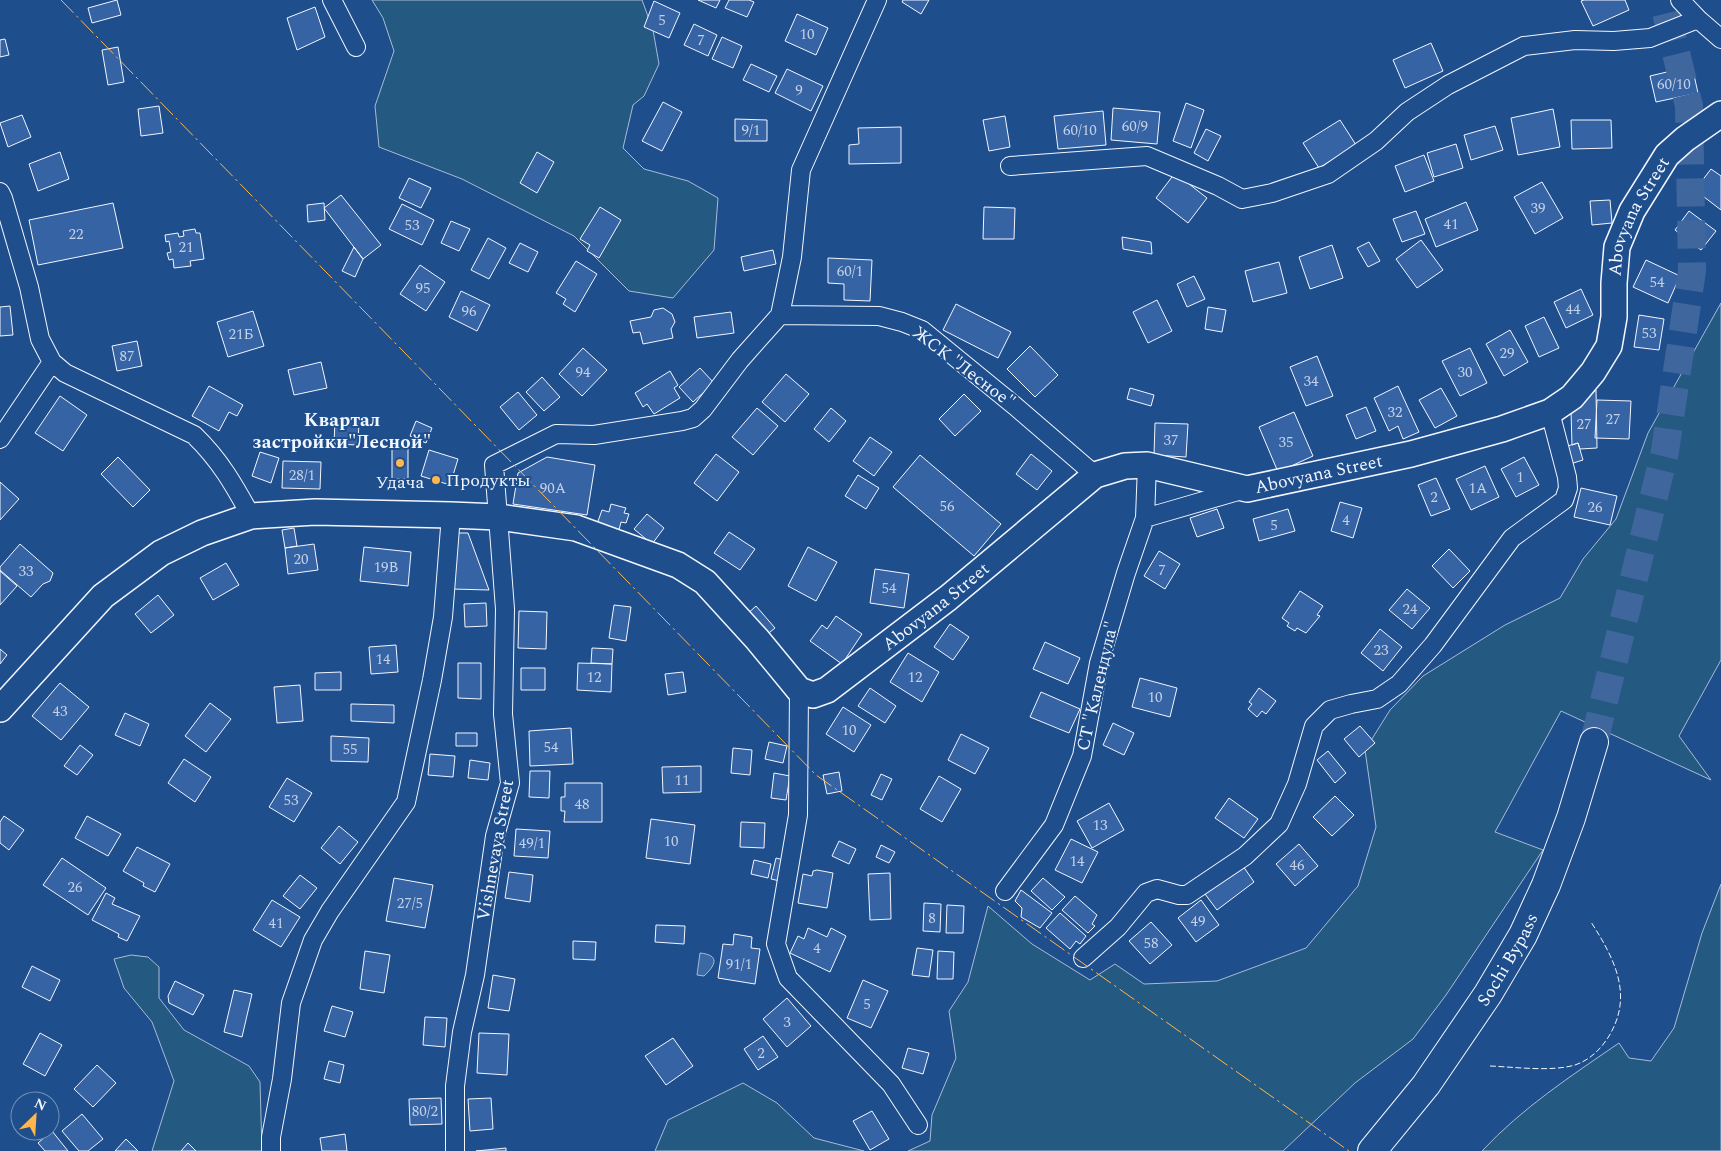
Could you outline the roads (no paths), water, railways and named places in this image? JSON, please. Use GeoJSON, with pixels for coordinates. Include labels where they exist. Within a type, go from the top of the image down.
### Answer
{"type":"FeatureCollection","features":[{"type":"Feature","properties":{"kind":"highway","name":"Sochi Bypass"},"geometry":{"type":"LineString","coordinates":[[1372,1151],[1426,1085],[1488,994],[1522,935],[1546,885],[1571,818],[1594,742]]}},
{"type":"Feature","properties":{"kind":"street"},"geometry":{"type":"LineString","coordinates":[[332,0],[356,47]]}},
{"type":"Feature","properties":{"kind":"street"},"geometry":{"type":"LineString","coordinates":[[780,315],[792,257],[801,170],[878,0]]}},
{"type":"Feature","properties":{"kind":"street"},"geometry":{"type":"LineString","coordinates":[[1680,0],[1698,19],[1721,38]]}},
{"type":"Feature","properties":{"kind":"street"},"geometry":{"type":"LineString","coordinates":[[1010,166],[1147,156],[1218,186],[1242,199],[1257,196],[1328,174],[1376,141],[1407,112],[1448,85],[1524,46],[1575,40],[1614,41],[1650,38],[1698,19]]}},
{"type":"Feature","properties":{"kind":"street","name":"Abovyana Street"},"geometry":{"type":"LineString","coordinates":[[799,690],[813,695],[827,690],[948,598],[1095,476],[1125,466],[1147,465],[1247,489],[1411,454],[1502,429],[1550,412],[1572,397],[1593,372],[1610,346],[1614,317],[1614,283],[1618,247],[1632,211],[1667,155],[1685,139],[1721,114]]}},
{"type":"Feature","properties":{"kind":"street"},"geometry":{"type":"LineString","coordinates":[[0,192],[29,287],[40,339],[52,362],[65,373],[194,435],[220,462],[251,516]]}},
{"type":"Feature","properties":{"kind":"street","name":"ЖСК \"Лесное\""},"geometry":{"type":"LineString","coordinates":[[780,315],[879,316],[922,330],[1015,406],[1095,476]]}},
{"type":"Feature","properties":{"kind":"street","name":"Vishnevaya Street"},"geometry":{"type":"LineString","coordinates":[[455,1151],[455,1086],[462,1032],[474,975],[495,836],[510,783],[503,714],[505,609],[494,464],[556,434],[594,435],[682,422],[693,418],[703,409],[740,360],[780,315]]}},
{"type":"Feature","properties":{"kind":"street"},"geometry":{"type":"LineString","coordinates":[[0,439],[52,362]]}},
{"type":"Feature","properties":{"kind":"street"},"geometry":{"type":"LineString","coordinates":[[1083,958],[1118,927],[1146,893],[1157,889],[1179,895],[1187,894],[1245,856],[1279,824],[1297,784],[1314,726],[1330,710],[1377,699],[1399,684],[1433,645],[1512,538],[1564,500],[1568,488],[1567,477],[1550,412]]}},
{"type":"Feature","properties":{"kind":"street","name":"СТ \"Календула\""},"geometry":{"type":"LineString","coordinates":[[1006,891],[1054,825],[1082,756],[1099,663],[1126,572],[1145,518],[1147,465]]}},
{"type":"Feature","properties":{"kind":"street"},"geometry":{"type":"LineString","coordinates":[[1145,518],[1247,489]]}},
{"type":"Feature","properties":{"kind":"street"},"geometry":{"type":"LineString","coordinates":[[0,709],[103,596],[161,553],[202,533],[251,516],[315,512],[498,517],[576,528],[678,565],[705,582],[757,639],[799,690],[798,815],[776,944],[788,978],[891,1084],[918,1125]]}},
{"type":"Feature","properties":{"kind":"street"},"geometry":{"type":"LineString","coordinates":[[271,1151],[271,1137],[282,1079],[291,1003],[314,940],[330,911],[406,802],[430,690],[443,617],[451,515]]}},
{"type":"Feature","properties":{"kind":"tunnel"},"geometry":{"type":"LineString","coordinates":[[1594,742],[1665,451],[1692,271],[1689,106],[1663,0]]}},
{"type":"Feature","properties":{"kind":"place","name":"Удача"},"geometry":{"type":"Point","coordinates":[400,463]}},
{"type":"Feature","properties":{"kind":"place","name":"Продукты"},"geometry":{"type":"Point","coordinates":[436,480]}},
{"type":"Feature","properties":{"kind":"district","name":"Квартал застройки\"Лесной\""},"geometry":{"type":"Point","coordinates":[342,430]}}]}
